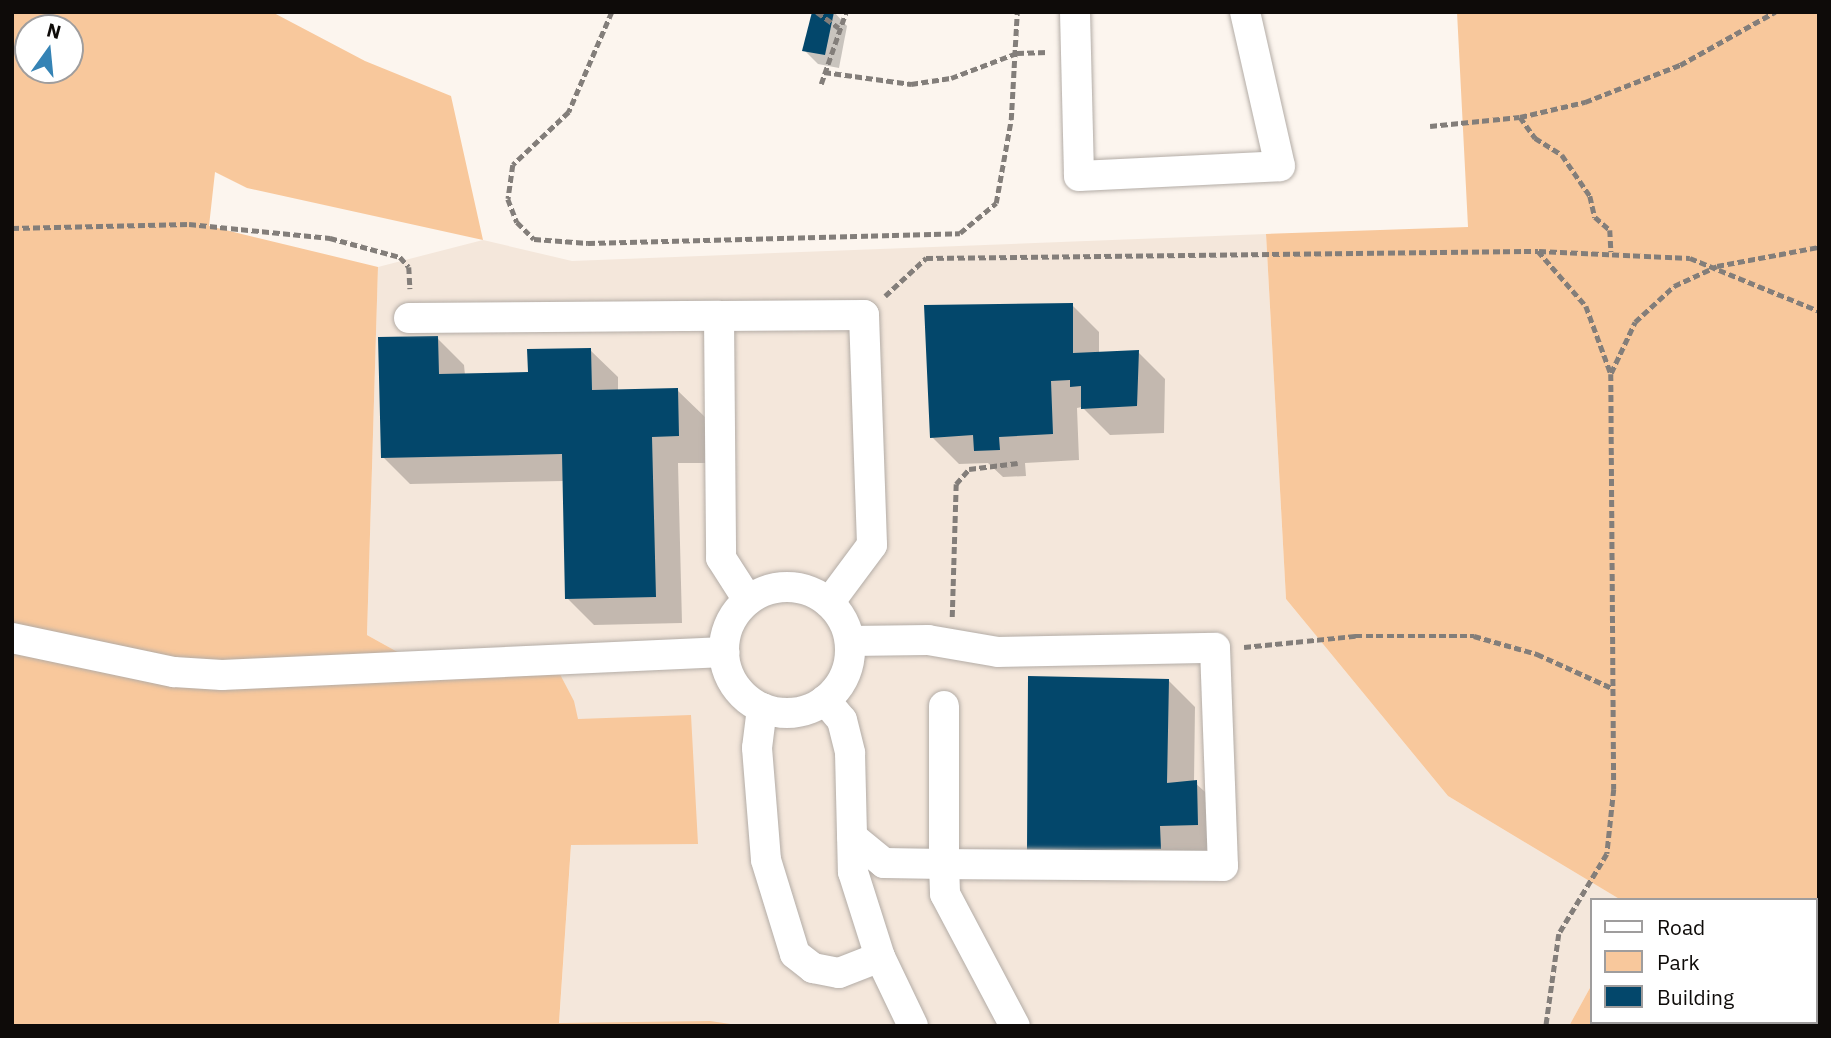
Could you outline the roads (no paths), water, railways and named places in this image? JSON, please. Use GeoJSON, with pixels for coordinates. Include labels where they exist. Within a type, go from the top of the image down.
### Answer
{"type":"FeatureCollection","features":[{"type":"Feature","properties":{"kind":"lane"},"geometry":{"type":"LineString","coordinates":[[1075,12],[1079,176],[1280,166],[1245,12]]}},
{"type":"Feature","properties":{"kind":"lane"},"geometry":{"type":"LineString","coordinates":[[410,318],[864,315],[872,545],[829,603]]}},
{"type":"Feature","properties":{"kind":"lane"},"geometry":{"type":"LineString","coordinates":[[719,316],[721,558],[748,600]]}},
{"type":"Feature","properties":{"kind":"lane"},"geometry":{"type":"LineString","coordinates":[[789,587],[811,591],[829,603],[843,620],[850,641],[845,674],[825,700],[794,713],[762,708],[735,685],[724,652],[735,614],[748,600],[789,587]]}},
{"type":"Feature","properties":{"kind":"lane"},"geometry":{"type":"LineString","coordinates":[[12,638],[160,669],[222,675],[724,652]]}},
{"type":"Feature","properties":{"kind":"lane"},"geometry":{"type":"LineString","coordinates":[[850,641],[928,640],[998,652],[1215,648],[1223,866],[884,863],[852,837]]}},
{"type":"Feature","properties":{"kind":"lane"},"geometry":{"type":"LineString","coordinates":[[825,700],[842,720],[850,753],[853,872],[880,957],[913,1026]]}},
{"type":"Feature","properties":{"kind":"lane"},"geometry":{"type":"LineString","coordinates":[[944,706],[945,894],[1015,1026]]}},
{"type":"Feature","properties":{"kind":"lane"},"geometry":{"type":"LineString","coordinates":[[762,708],[757,748],[766,860],[795,954],[813,968],[839,973],[880,957]]}}]}
